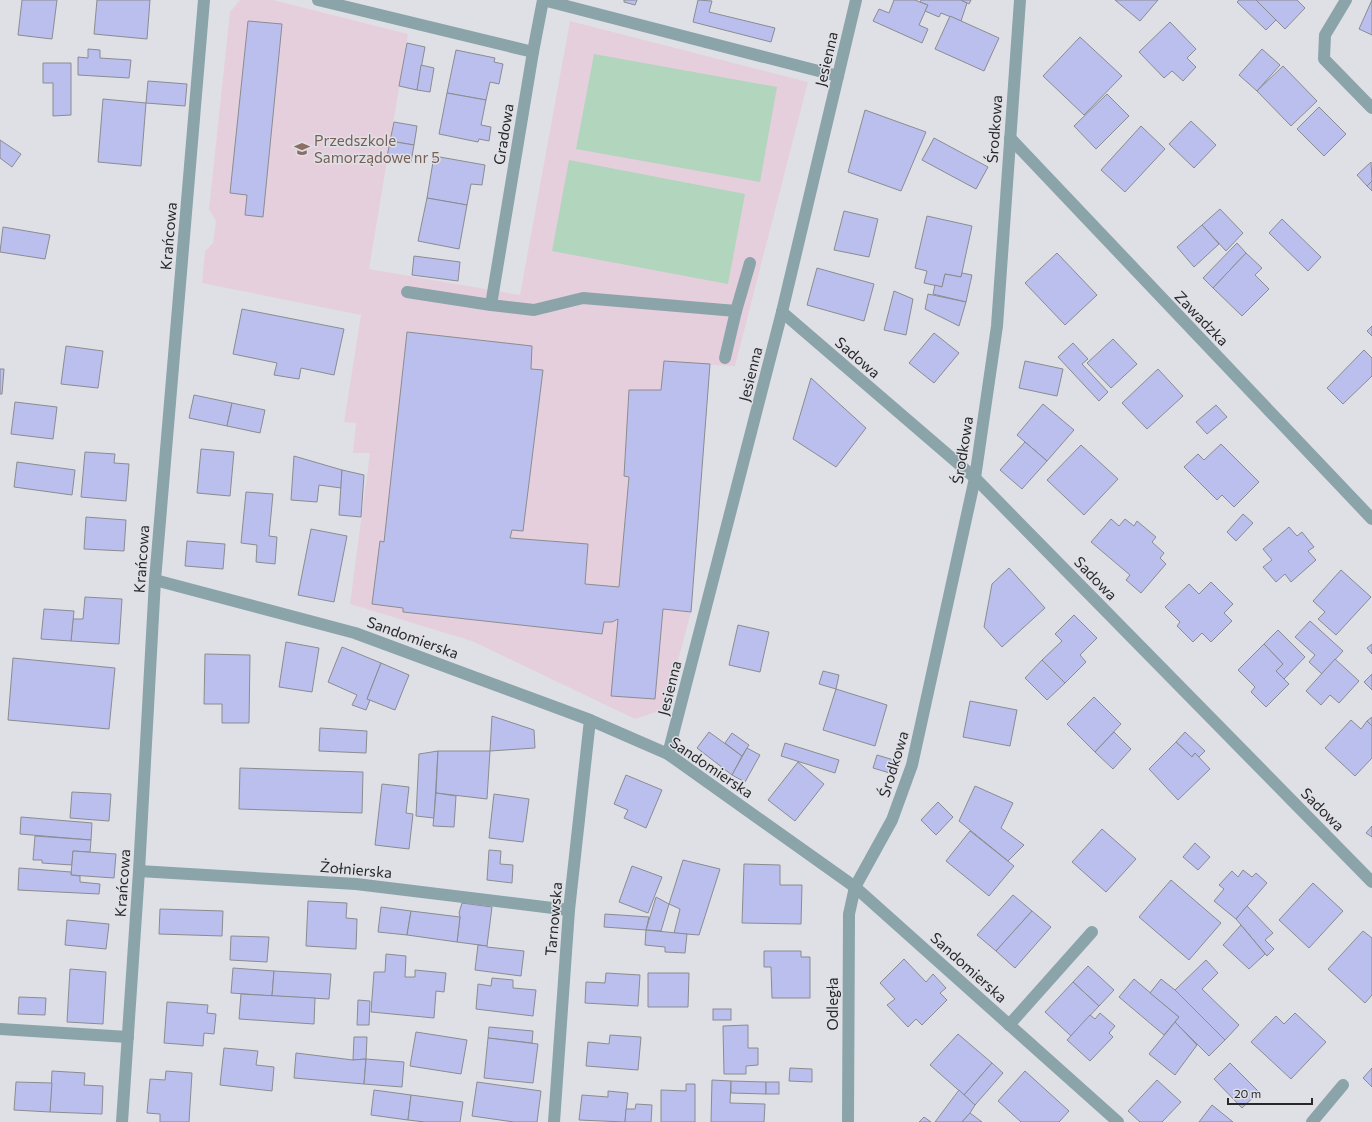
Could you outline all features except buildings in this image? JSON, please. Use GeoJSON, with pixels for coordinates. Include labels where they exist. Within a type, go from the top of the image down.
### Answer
{"type":"FeatureCollection","features":[{"type":"Feature","properties":{"kind":"street","name":"Krańcowa"},"geometry":{"type":"LineString","coordinates":[[122,1122],[139,871],[155,580],[204,0]]}},
{"type":"Feature","properties":{"kind":"street"},"geometry":{"type":"LineString","coordinates":[[318,0],[533,52]]}},
{"type":"Feature","properties":{"kind":"street"},"geometry":{"type":"LineString","coordinates":[[543,0],[838,76]]}},
{"type":"Feature","properties":{"kind":"street","name":"Gradowa"},"geometry":{"type":"LineString","coordinates":[[491,305],[543,0]]}},
{"type":"Feature","properties":{"kind":"street","name":"Jesienna"},"geometry":{"type":"LineString","coordinates":[[668,754],[782,312],[856,0]]}},
{"type":"Feature","properties":{"kind":"street","name":"Środkowa"},"geometry":{"type":"LineString","coordinates":[[855,887],[892,820],[912,765],[975,478],[997,326],[1020,0]]}},
{"type":"Feature","properties":{"kind":"street"},"geometry":{"type":"LineString","coordinates":[[1346,0],[1325,35],[1324,59],[1372,108]]}},
{"type":"Feature","properties":{"kind":"street","name":"Zawadzka"},"geometry":{"type":"LineString","coordinates":[[1010,138],[1372,519]]}},
{"type":"Feature","properties":{"kind":"street"},"geometry":{"type":"LineString","coordinates":[[725,358],[736,311],[750,263]]}},
{"type":"Feature","properties":{"kind":"street"},"geometry":{"type":"LineString","coordinates":[[406,292],[534,310],[583,298],[736,311]]}},
{"type":"Feature","properties":{"kind":"street","name":"Sadowa"},"geometry":{"type":"LineString","coordinates":[[782,312],[975,478],[1372,882]]}},
{"type":"Feature","properties":{"kind":"street","name":"Sandomierska"},"geometry":{"type":"LineString","coordinates":[[155,580],[355,633],[590,720],[668,754],[855,887],[1118,1122]]}},
{"type":"Feature","properties":{"kind":"street","name":"Tarnowska"},"geometry":{"type":"LineString","coordinates":[[554,1122],[569,910],[590,720]]}},
{"type":"Feature","properties":{"kind":"street","name":"Żołnierska"},"geometry":{"type":"LineString","coordinates":[[139,871],[356,884],[569,910]]}},
{"type":"Feature","properties":{"kind":"street","name":"Odległa"},"geometry":{"type":"LineString","coordinates":[[848,1122],[849,914],[855,887]]}},
{"type":"Feature","properties":{"kind":"street"},"geometry":{"type":"LineString","coordinates":[[1009,1025],[1092,932]]}},
{"type":"Feature","properties":{"kind":"street"},"geometry":{"type":"LineString","coordinates":[[0,1029],[128,1037]]}},
{"type":"Feature","properties":{"kind":"street"},"geometry":{"type":"LineString","coordinates":[[1312,1122],[1343,1085]]}},
{"type":"Feature","properties":{"kind":"shaded area"},"geometry":{"type":"Polygon","coordinates":[[[240,0],[273,0],[408,34],[369,269],[520,295],[570,21],[808,82],[735,366],[710,365],[691,612],[665,709],[635,719],[472,641],[350,604],[370,453],[353,453],[356,423],[344,422],[361,315],[202,283],[205,251],[213,243],[216,221],[209,209],[230,12],[240,0]]]}},
{"type":"Feature","properties":{"kind":"green space"},"geometry":{"type":"Polygon","coordinates":[[[594,54],[777,87],[760,182],[576,149],[594,54]]]}},
{"type":"Feature","properties":{"kind":"green space"},"geometry":{"type":"Polygon","coordinates":[[[569,160],[745,194],[728,284],[552,251],[569,160]]]}},
{"type":"Feature","properties":{"kind":"place","name":"Przedszkole Samorządowe nr 5"},"geometry":{"type":"Point","coordinates":[302,149]}}]}
